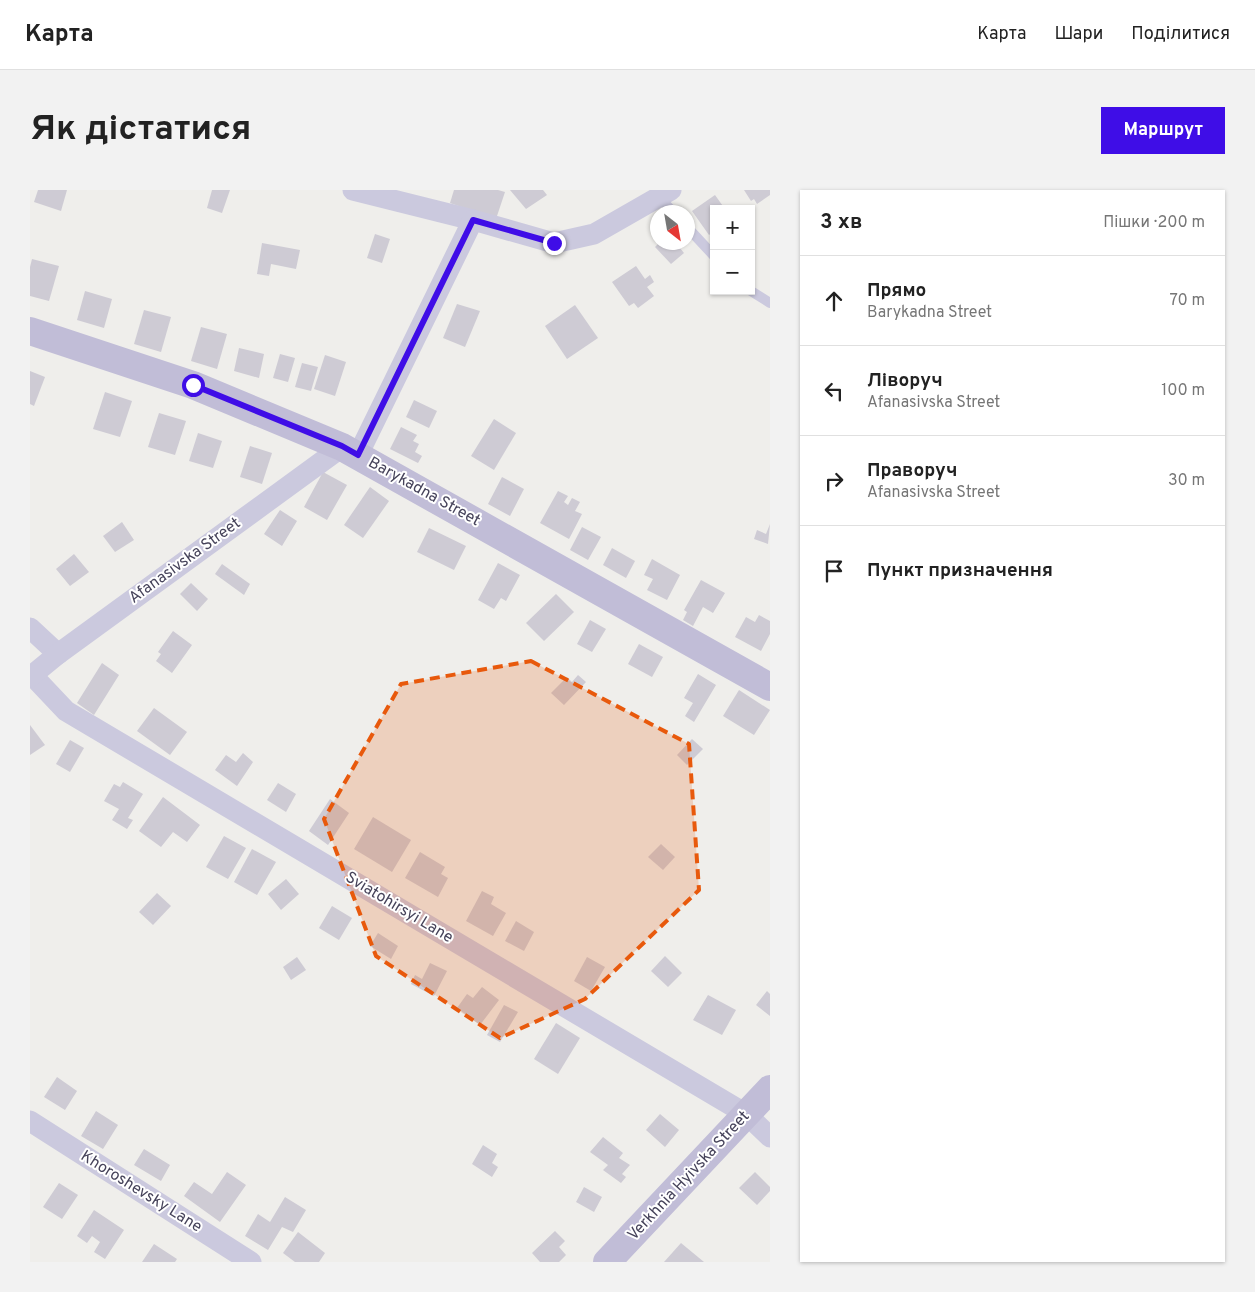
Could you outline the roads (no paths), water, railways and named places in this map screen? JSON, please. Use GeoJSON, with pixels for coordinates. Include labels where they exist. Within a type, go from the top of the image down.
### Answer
{"type":"FeatureCollection","features":[{"type":"Feature","properties":{"kind":"street"},"geometry":{"type":"LineString","coordinates":[[353,190],[473,220],[554,243],[594,234],[668,200]]}},
{"type":"Feature","properties":{"kind":"street","name":"Afanasivska Street"},"geometry":{"type":"LineString","coordinates":[[31,676],[58,654],[350,451],[473,220]]}},
{"type":"Feature","properties":{"kind":"street","name":"Barykadna Street"},"geometry":{"type":"LineString","coordinates":[[30,331],[193,385],[350,451],[770,686]]}},
{"type":"Feature","properties":{"kind":"street"},"geometry":{"type":"LineString","coordinates":[[30,628],[58,654]]}},
{"type":"Feature","properties":{"kind":"street","name":"Sviatohirsyi Lane"},"geometry":{"type":"LineString","coordinates":[[31,676],[66,711],[746,1114],[770,1137]]}},
{"type":"Feature","properties":{"kind":"street","name":"Verkhnia Hyivska Street"},"geometry":{"type":"LineString","coordinates":[[608,1262],[770,1089]]}},
{"type":"Feature","properties":{"kind":"street","name":"Khoroshevsky Lane"},"geometry":{"type":"LineString","coordinates":[[30,1121],[251,1262]]}},
{"type":"Feature","properties":{"kind":"lane"},"geometry":{"type":"LineString","coordinates":[[695,236],[710,252]]}},
{"type":"Feature","properties":{"kind":"lane"},"geometry":{"type":"LineString","coordinates":[[755,294],[770,303]]}}]}
